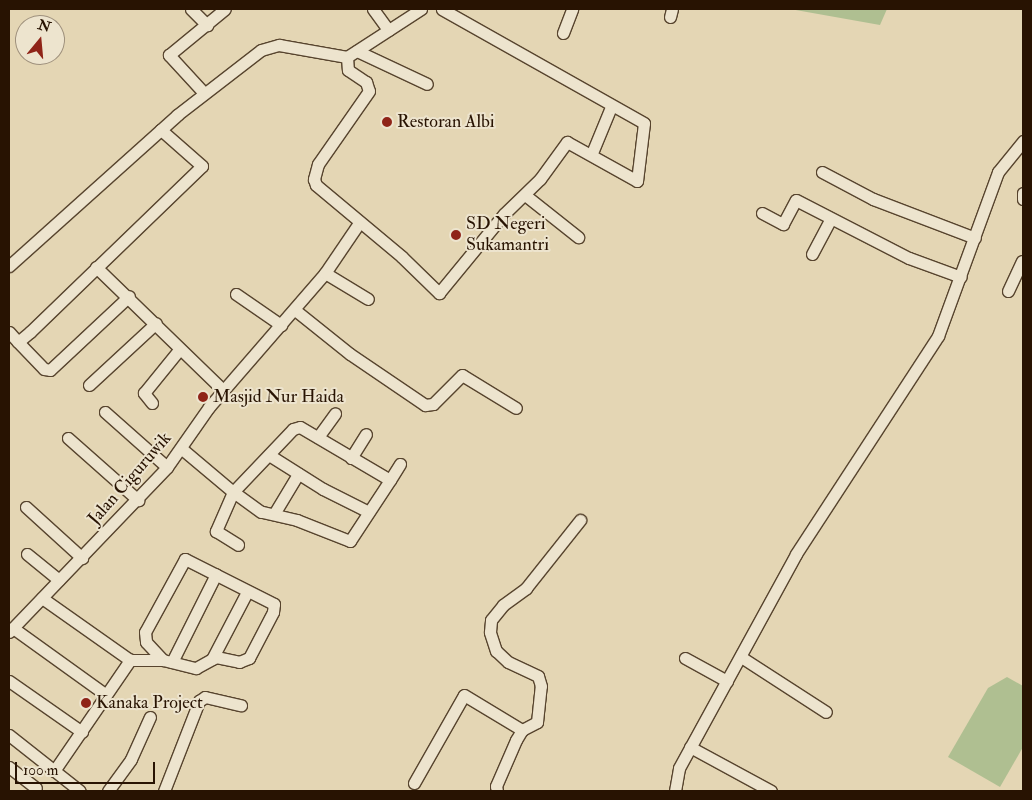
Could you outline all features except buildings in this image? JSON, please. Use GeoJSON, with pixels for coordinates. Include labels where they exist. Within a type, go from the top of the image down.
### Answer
{"type":"FeatureCollection","features":[{"type":"Feature","properties":{"kind":"street"},"geometry":{"type":"LineString","coordinates":[[191,9],[207,25]]}},
{"type":"Feature","properties":{"kind":"street"},"geometry":{"type":"LineString","coordinates":[[204,93],[169,55],[225,9]]}},
{"type":"Feature","properties":{"kind":"street"},"geometry":{"type":"LineString","coordinates":[[372,9],[388,30]]}},
{"type":"Feature","properties":{"kind":"street"},"geometry":{"type":"LineString","coordinates":[[9,266],[204,93],[268,46],[278,45],[347,57],[421,9]]}},
{"type":"Feature","properties":{"kind":"street"},"geometry":{"type":"LineString","coordinates":[[347,57],[348,70],[366,82],[370,91],[318,164],[314,179],[316,185],[402,257],[439,293],[504,214],[525,195],[567,142],[592,153],[637,181],[644,123],[611,107],[442,9]]}},
{"type":"Feature","properties":{"kind":"street"},"geometry":{"type":"LineString","coordinates":[[563,33],[572,9]]}},
{"type":"Feature","properties":{"kind":"street"},"geometry":{"type":"LineString","coordinates":[[357,50],[427,84]]}},
{"type":"Feature","properties":{"kind":"street"},"geometry":{"type":"LineString","coordinates":[[592,153],[611,107]]}},
{"type":"Feature","properties":{"kind":"street"},"geometry":{"type":"LineString","coordinates":[[18,342],[202,166],[161,130]]}},
{"type":"Feature","properties":{"kind":"street"},"geometry":{"type":"LineString","coordinates":[[675,791],[674,780],[690,747],[741,658],[796,554],[938,336],[998,172],[1021,149]]}},
{"type":"Feature","properties":{"kind":"street"},"geometry":{"type":"LineString","coordinates":[[822,172],[873,199],[975,238]]}},
{"type":"Feature","properties":{"kind":"street"},"geometry":{"type":"LineString","coordinates":[[1023,193],[1023,199]]}},
{"type":"Feature","properties":{"kind":"street"},"geometry":{"type":"LineString","coordinates":[[525,195],[578,237]]}},
{"type":"Feature","properties":{"kind":"street"},"geometry":{"type":"LineString","coordinates":[[762,213],[783,224],[796,200],[909,258],[961,277]]}},
{"type":"Feature","properties":{"kind":"street"},"geometry":{"type":"LineString","coordinates":[[812,254],[831,219]]}},
{"type":"Feature","properties":{"kind":"street","name":"Jalan Ciguruwik"},"geometry":{"type":"LineString","coordinates":[[11,630],[167,468],[223,390],[295,310],[325,273],[358,222]]}},
{"type":"Feature","properties":{"kind":"street"},"geometry":{"type":"LineString","coordinates":[[1008,292],[1023,261]]}},
{"type":"Feature","properties":{"kind":"street"},"geometry":{"type":"LineString","coordinates":[[96,267],[129,296],[179,350],[223,390]]}},
{"type":"Feature","properties":{"kind":"street"},"geometry":{"type":"LineString","coordinates":[[325,273],[368,299]]}},
{"type":"Feature","properties":{"kind":"street"},"geometry":{"type":"LineString","coordinates":[[236,294],[281,324]]}},
{"type":"Feature","properties":{"kind":"street"},"geometry":{"type":"LineString","coordinates":[[9,332],[44,369],[50,370],[129,296]]}},
{"type":"Feature","properties":{"kind":"street"},"geometry":{"type":"LineString","coordinates":[[295,310],[350,354],[425,405],[433,404],[462,376],[516,408]]}},
{"type":"Feature","properties":{"kind":"street"},"geometry":{"type":"LineString","coordinates":[[89,385],[156,323]]}},
{"type":"Feature","properties":{"kind":"street"},"geometry":{"type":"LineString","coordinates":[[152,403],[144,393],[179,350]]}},
{"type":"Feature","properties":{"kind":"street"},"geometry":{"type":"LineString","coordinates":[[105,412],[167,468]]}},
{"type":"Feature","properties":{"kind":"street"},"geometry":{"type":"LineString","coordinates":[[318,437],[335,414]]}},
{"type":"Feature","properties":{"kind":"street"},"geometry":{"type":"LineString","coordinates":[[238,544],[216,531],[233,492],[297,427],[318,437],[390,480]]}},
{"type":"Feature","properties":{"kind":"street"},"geometry":{"type":"LineString","coordinates":[[351,458],[366,434]]}},
{"type":"Feature","properties":{"kind":"street"},"geometry":{"type":"LineString","coordinates":[[68,438],[138,500]]}},
{"type":"Feature","properties":{"kind":"street"},"geometry":{"type":"LineString","coordinates":[[182,449],[233,492],[261,512],[274,514],[346,541],[352,540],[400,464]]}},
{"type":"Feature","properties":{"kind":"street"},"geometry":{"type":"LineString","coordinates":[[269,455],[298,474],[369,512]]}},
{"type":"Feature","properties":{"kind":"street"},"geometry":{"type":"LineString","coordinates":[[274,514],[298,474]]}},
{"type":"Feature","properties":{"kind":"street"},"geometry":{"type":"LineString","coordinates":[[26,507],[82,558]]}},
{"type":"Feature","properties":{"kind":"street"},"geometry":{"type":"LineString","coordinates":[[497,791],[496,786],[522,730],[537,722],[540,680],[533,674],[508,662],[496,651],[490,632],[491,620],[503,605],[526,588],[580,520]]}},
{"type":"Feature","properties":{"kind":"street"},"geometry":{"type":"LineString","coordinates":[[27,554],[59,580]]}},
{"type":"Feature","properties":{"kind":"street"},"geometry":{"type":"LineString","coordinates":[[167,661],[146,642],[145,632],[182,561],[187,558],[274,605],[252,654],[242,662],[220,656],[212,658]]}},
{"type":"Feature","properties":{"kind":"street"},"geometry":{"type":"LineString","coordinates":[[167,661],[216,574]]}},
{"type":"Feature","properties":{"kind":"street"},"geometry":{"type":"LineString","coordinates":[[42,598],[130,660],[167,661],[200,668],[212,658],[247,592]]}},
{"type":"Feature","properties":{"kind":"street"},"geometry":{"type":"LineString","coordinates":[[11,630],[105,694]]}},
{"type":"Feature","properties":{"kind":"street"},"geometry":{"type":"LineString","coordinates":[[685,658],[727,681]]}},
{"type":"Feature","properties":{"kind":"street"},"geometry":{"type":"LineString","coordinates":[[741,658],[826,712]]}},
{"type":"Feature","properties":{"kind":"street"},"geometry":{"type":"LineString","coordinates":[[54,771],[130,660]]}},
{"type":"Feature","properties":{"kind":"street"},"geometry":{"type":"LineString","coordinates":[[9,681],[82,732]]}},
{"type":"Feature","properties":{"kind":"street"},"geometry":{"type":"LineString","coordinates":[[414,783],[464,695],[522,730]]}},
{"type":"Feature","properties":{"kind":"street"},"geometry":{"type":"LineString","coordinates":[[164,791],[200,700],[205,697],[241,705]]}},
{"type":"Feature","properties":{"kind":"street"},"geometry":{"type":"LineString","coordinates":[[108,791],[131,759],[150,717]]}},
{"type":"Feature","properties":{"kind":"street"},"geometry":{"type":"LineString","coordinates":[[9,735],[80,791]]}},
{"type":"Feature","properties":{"kind":"street"},"geometry":{"type":"LineString","coordinates":[[690,747],[771,791]]}},
{"type":"Feature","properties":{"kind":"street"},"geometry":{"type":"LineString","coordinates":[[9,767],[36,788]]}},
{"type":"Feature","properties":{"kind":"green space"},"geometry":{"type":"Polygon","coordinates":[[[790,9],[887,9],[880,25],[790,9]]]}},
{"type":"Feature","properties":{"kind":"green space"},"geometry":{"type":"Polygon","coordinates":[[[1007,677],[1023,686],[1023,747],[1000,787],[948,757],[988,688],[1007,677]]]}},
{"type":"Feature","properties":{"kind":"place","name":"Restoran Albi"},"geometry":{"type":"Point","coordinates":[387,122]}},
{"type":"Feature","properties":{"kind":"place","name":"SD Negeri Sukamantri"},"geometry":{"type":"Point","coordinates":[456,235]}},
{"type":"Feature","properties":{"kind":"place","name":"Masjid Nur Haida"},"geometry":{"type":"Point","coordinates":[203,397]}},
{"type":"Feature","properties":{"kind":"place","name":"Kanaka Project"},"geometry":{"type":"Point","coordinates":[86,703]}}]}
